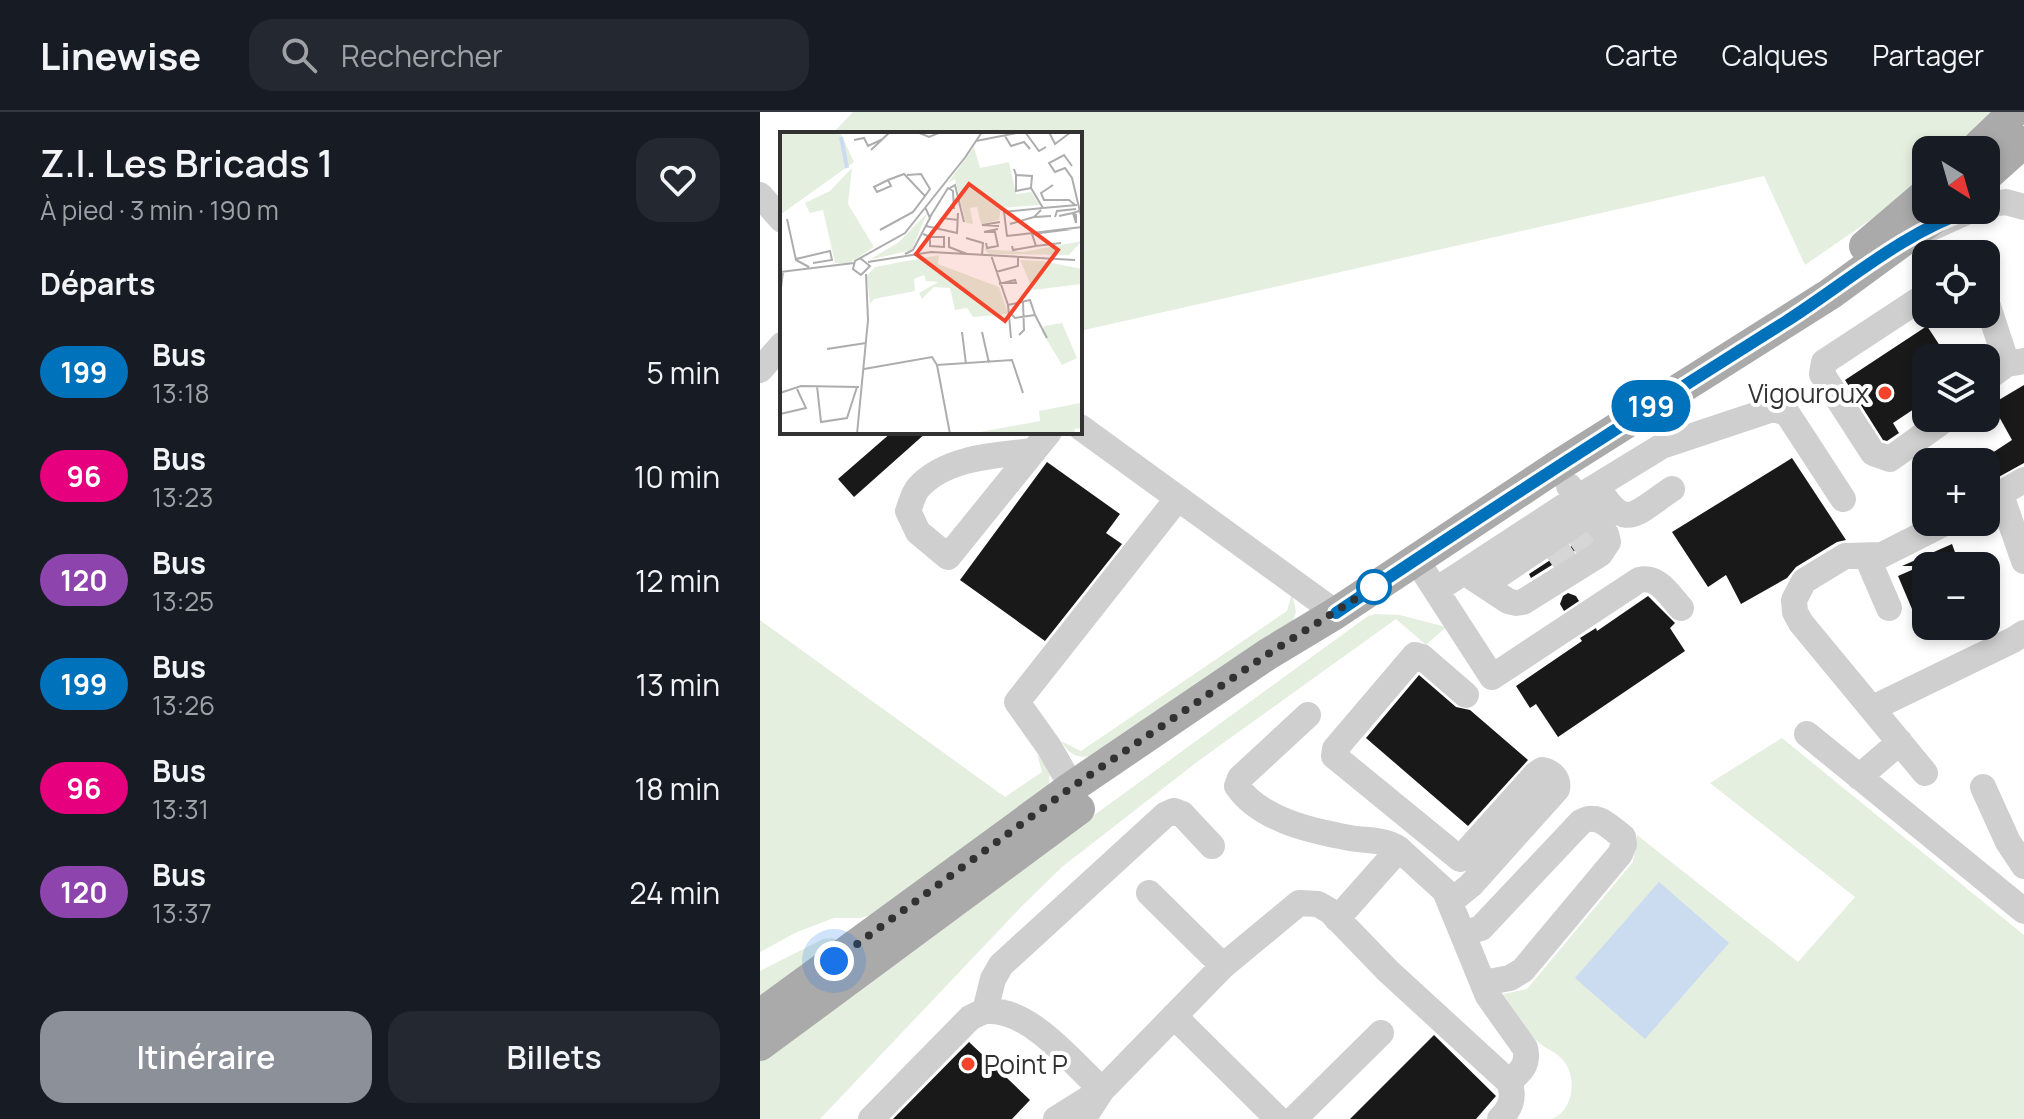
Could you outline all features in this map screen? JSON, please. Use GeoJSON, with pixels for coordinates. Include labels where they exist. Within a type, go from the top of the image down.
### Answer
{"type":"FeatureCollection","features":[{"type":"Feature","properties":{"kind":"main road"},"geometry":{"type":"LineString","coordinates":[[1989,136],[2014,112]]}},
{"type":"Feature","properties":{"kind":"main road"},"geometry":{"type":"LineString","coordinates":[[2000,163],[2024,142]]}},
{"type":"Feature","properties":{"kind":"main road"},"geometry":{"type":"LineString","coordinates":[[1621,425],[1823,282],[1912,206]]}},
{"type":"Feature","properties":{"kind":"main road"},"geometry":{"type":"LineString","coordinates":[[760,1015],[1072,787],[1268,654],[1336,613],[1621,425],[1830,294],[1927,224]]}},
{"type":"Feature","properties":{"kind":"main road"},"geometry":{"type":"LineString","coordinates":[[760,1045],[1267,669],[1336,613]]}},
{"type":"Feature","properties":{"kind":"street"},"geometry":{"type":"LineString","coordinates":[[760,195],[780,218]]}},
{"type":"Feature","properties":{"kind":"street"},"geometry":{"type":"LineString","coordinates":[[2000,203],[2024,207]]}},
{"type":"Feature","properties":{"kind":"street"},"geometry":{"type":"LineString","coordinates":[[760,217],[780,231]]}},
{"type":"Feature","properties":{"kind":"street"},"geometry":{"type":"LineString","coordinates":[[1907,239],[1940,224]]}},
{"type":"Feature","properties":{"kind":"street"},"geometry":{"type":"LineString","coordinates":[[1912,304],[1824,362],[1822,374],[1873,453],[1881,458],[1890,459],[1928,432]]}},
{"type":"Feature","properties":{"kind":"street"},"geometry":{"type":"LineString","coordinates":[[1994,328],[2006,368]]}},
{"type":"Feature","properties":{"kind":"street"},"geometry":{"type":"LineString","coordinates":[[760,370],[780,347]]}},
{"type":"Feature","properties":{"kind":"street"},"geometry":{"type":"LineString","coordinates":[[1474,579],[1508,601],[1523,602],[1562,549],[1662,446],[1773,409],[1787,413],[1843,499]]}},
{"type":"Feature","properties":{"kind":"street"},"geometry":{"type":"LineString","coordinates":[[1082,428],[1336,613]]}},
{"type":"Feature","properties":{"kind":"street"},"geometry":{"type":"LineString","coordinates":[[1041,441],[948,557],[918,532],[908,511],[917,489],[938,472],[1041,441]]}},
{"type":"Feature","properties":{"kind":"street"},"geometry":{"type":"LineString","coordinates":[[1556,467],[1562,549]]}},
{"type":"Feature","properties":{"kind":"street"},"geometry":{"type":"LineString","coordinates":[[2000,495],[2024,480]]}},
{"type":"Feature","properties":{"kind":"street"},"geometry":{"type":"LineString","coordinates":[[1436,590],[1562,549],[1613,509],[1622,516],[1632,516],[1672,489]]}},
{"type":"Feature","properties":{"kind":"street"},"geometry":{"type":"LineString","coordinates":[[1072,787],[1049,747],[1017,702],[1178,498]]}},
{"type":"Feature","properties":{"kind":"street"},"geometry":{"type":"LineString","coordinates":[[2000,511],[2024,561]]}},
{"type":"Feature","properties":{"kind":"street"},"geometry":{"type":"LineString","coordinates":[[1919,536],[1882,555],[1845,556],[1836,560],[1804,581],[1794,600],[1795,612],[1801,623],[1925,773]]}},
{"type":"Feature","properties":{"kind":"street"},"geometry":{"type":"LineString","coordinates":[[1474,579],[1562,549]]}},
{"type":"Feature","properties":{"kind":"street"},"geometry":{"type":"LineString","coordinates":[[1867,557],[1889,608]]}},
{"type":"Feature","properties":{"kind":"street"},"geometry":{"type":"LineString","coordinates":[[1416,559],[1492,677],[1639,580],[1648,577],[1655,580],[1681,608]]}},
{"type":"Feature","properties":{"kind":"street"},"geometry":{"type":"LineString","coordinates":[[1873,708],[2024,633]]}},
{"type":"Feature","properties":{"kind":"street"},"geometry":{"type":"LineString","coordinates":[[1460,859],[1334,756],[1335,749],[1415,655],[1422,657],[1466,695]]}},
{"type":"Feature","properties":{"kind":"street"},"geometry":{"type":"LineString","coordinates":[[1308,715],[1240,778],[1237,786],[1261,809],[1288,822],[1391,843],[1444,893],[1488,996],[1525,1048],[1525,1067],[1509,1082]]}},
{"type":"Feature","properties":{"kind":"street"},"geometry":{"type":"LineString","coordinates":[[1807,734],[2024,911]]}},
{"type":"Feature","properties":{"kind":"street"},"geometry":{"type":"LineString","coordinates":[[1859,777],[1900,742]]}},
{"type":"Feature","properties":{"kind":"street"},"geometry":{"type":"LineString","coordinates":[[1542,770],[1555,777],[1557,789],[1471,885],[1444,893],[1460,859],[1536,774],[1542,770]]}},
{"type":"Feature","properties":{"kind":"street"},"geometry":{"type":"LineString","coordinates":[[1983,787],[2008,842],[2024,866]]}},
{"type":"Feature","properties":{"kind":"street"},"geometry":{"type":"LineString","coordinates":[[1362,839],[1394,806]]}},
{"type":"Feature","properties":{"kind":"street"},"geometry":{"type":"LineString","coordinates":[[985,1011],[993,979],[1001,965],[1165,815],[1174,811],[1182,814],[1212,846]]}},
{"type":"Feature","properties":{"kind":"street"},"geometry":{"type":"LineString","coordinates":[[1463,934],[1481,928],[1590,816],[1598,818],[1623,837],[1620,854],[1523,970],[1510,978],[1483,983]]}},
{"type":"Feature","properties":{"kind":"street"},"geometry":{"type":"LineString","coordinates":[[1337,919],[1399,849]]}},
{"type":"Feature","properties":{"kind":"street"},"geometry":{"type":"LineString","coordinates":[[1149,893],[1223,966]]}},
{"type":"Feature","properties":{"kind":"street"},"geometry":{"type":"LineString","coordinates":[[1083,1119],[1102,1090],[1223,966],[1299,903],[1318,904],[1337,919],[1388,971],[1509,1082],[1513,1091],[1512,1102],[1500,1119]]}},
{"type":"Feature","properties":{"kind":"street"},"geometry":{"type":"LineString","coordinates":[[871,1119],[970,1018],[985,1011],[1010,1013],[1028,1022],[1102,1090]]}},
{"type":"Feature","properties":{"kind":"street"},"geometry":{"type":"LineString","coordinates":[[1174,1016],[1278,1119]]}},
{"type":"Feature","properties":{"kind":"street"},"geometry":{"type":"LineString","coordinates":[[1294,1119],[1381,1033]]}},
{"type":"Feature","properties":{"kind":"street"},"geometry":{"type":"LineString","coordinates":[[1056,1119],[1102,1090]]}},
{"type":"Feature","properties":{"kind":"green space"},"geometry":{"type":"Polygon","coordinates":[[[853,112],[1991,112],[1965,136],[1912,136],[1912,186],[1889,207],[1805,265],[1764,176],[1082,331],[1082,132],[834,132],[853,112]]]}},
{"type":"Feature","properties":{"kind":"green space"},"geometry":{"type":"Polygon","coordinates":[[[1292,593],[1296,612],[1291,627],[1095,756],[1075,755],[1061,741],[1081,751],[1287,611],[1292,593]]]}},
{"type":"Feature","properties":{"kind":"green space"},"geometry":{"type":"Polygon","coordinates":[[[1400,615],[1446,627],[1426,645],[1396,619],[1197,762],[1062,867],[820,1119],[760,1119],[760,1058],[1368,616],[1400,615]]]}},
{"type":"Feature","properties":{"kind":"green space"},"geometry":{"type":"Polygon","coordinates":[[[760,620],[1005,797],[1042,772],[1037,754],[1050,770],[1049,785],[882,912],[860,918],[834,918],[797,932],[760,952],[760,620]]]}},
{"type":"Feature","properties":{"kind":"green space"},"geometry":{"type":"Polygon","coordinates":[[[1782,738],[2024,935],[2024,1119],[1552,1119],[1569,1101],[1572,1083],[1567,1066],[1532,1036],[1503,994],[1527,989],[1633,862],[1637,835],[1798,962],[1855,897],[1710,783],[1782,738]]]}},
{"type":"Feature","properties":{"kind":"green space"},"geometry":{"type":"Polygon","coordinates":[[[834,938],[838,942],[760,999],[760,971],[823,939],[834,938]]]}},
{"type":"Feature","properties":{"kind":"water"},"geometry":{"type":"Polygon","coordinates":[[[1659,882],[1729,943],[1645,1039],[1575,978],[1659,882]]]}},
{"type":"Feature","properties":{"kind":"building","name":"Vigouroux"},"geometry":{"type":"Polygon","coordinates":[[[1924,328],[1928,328],[1939,344],[1912,344],[1912,410],[1893,423],[1899,433],[1887,441],[1883,440],[1845,380],[1924,328]]]}},
{"type":"Feature","properties":{"kind":"building"},"geometry":{"type":"Polygon","coordinates":[[[2024,385],[2024,463],[2000,476],[2000,448],[2012,440],[2000,418],[2000,399],[2024,385]]]}},
{"type":"Feature","properties":{"kind":"building"},"geometry":{"type":"Polygon","coordinates":[[[890,434],[925,434],[854,497],[838,479],[890,434]]]}},
{"type":"Feature","properties":{"kind":"building"},"geometry":{"type":"Polygon","coordinates":[[[1792,458],[1846,540],[1837,542],[1796,567],[1787,578],[1741,604],[1726,575],[1708,587],[1672,532],[1792,458]]]}},
{"type":"Feature","properties":{"kind":"building"},"geometry":{"type":"Polygon","coordinates":[[[1047,462],[1120,514],[1106,533],[1122,544],[1045,641],[960,580],[1047,462]]]}},
{"type":"Feature","properties":{"kind":"building"},"geometry":{"type":"Polygon","coordinates":[[[1587,536],[1589,542],[1531,578],[1529,574],[1587,536]]]}},
{"type":"Feature","properties":{"kind":"building"},"geometry":{"type":"Polygon","coordinates":[[[1952,544],[1955,552],[1934,552],[1952,544]]]}},
{"type":"Feature","properties":{"kind":"building"},"geometry":{"type":"Polygon","coordinates":[[[1912,570],[1912,609],[1898,576],[1912,570]]]}},
{"type":"Feature","properties":{"kind":"building"},"geometry":{"type":"Polygon","coordinates":[[[1568,593],[1579,601],[1564,611],[1560,604],[1568,593]]]}},
{"type":"Feature","properties":{"kind":"building"},"geometry":{"type":"Polygon","coordinates":[[[1648,596],[1675,623],[1670,628],[1685,651],[1558,737],[1536,704],[1530,708],[1516,686],[1582,641],[1580,638],[1596,628],[1597,631],[1648,596]]]}},
{"type":"Feature","properties":{"kind":"building"},"geometry":{"type":"Polygon","coordinates":[[[1419,675],[1456,707],[1470,710],[1528,760],[1468,826],[1366,738],[1419,675]]]}},
{"type":"Feature","properties":{"kind":"building"},"geometry":{"type":"Polygon","coordinates":[[[1434,1035],[1496,1096],[1476,1119],[1350,1119],[1434,1035]]]}},
{"type":"Feature","properties":{"kind":"building","name":"Point P"},"geometry":{"type":"Polygon","coordinates":[[[969,1042],[1030,1100],[1012,1119],[893,1119],[969,1042]]]}},
{"type":"Feature","properties":{"kind":"tunnel"},"geometry":{"type":"LineString","coordinates":[[1578,533],[1589,549]]}},
{"type":"Feature","properties":{"kind":"tunnel"},"geometry":{"type":"LineString","coordinates":[[1556,548],[1567,564]]}},
{"type":"Feature","properties":{"kind":"bus line","name":"199"},"geometry":{"type":"LineString","coordinates":[[1336,613],[1556,467],[1830,294],[1907,239],[1938,224]]}},
{"type":"Feature","properties":{"kind":"place","name":"Vigouroux"},"geometry":{"type":"Point","coordinates":[1885,393]}},
{"type":"Feature","properties":{"kind":"place","name":"Point P"},"geometry":{"type":"Point","coordinates":[968,1064]}},
{"type":"Feature","properties":{"kind":"route"},"geometry":{"type":"LineString","coordinates":[[834,961],[1072,787],[1268,654],[1374,587]]}}]}
